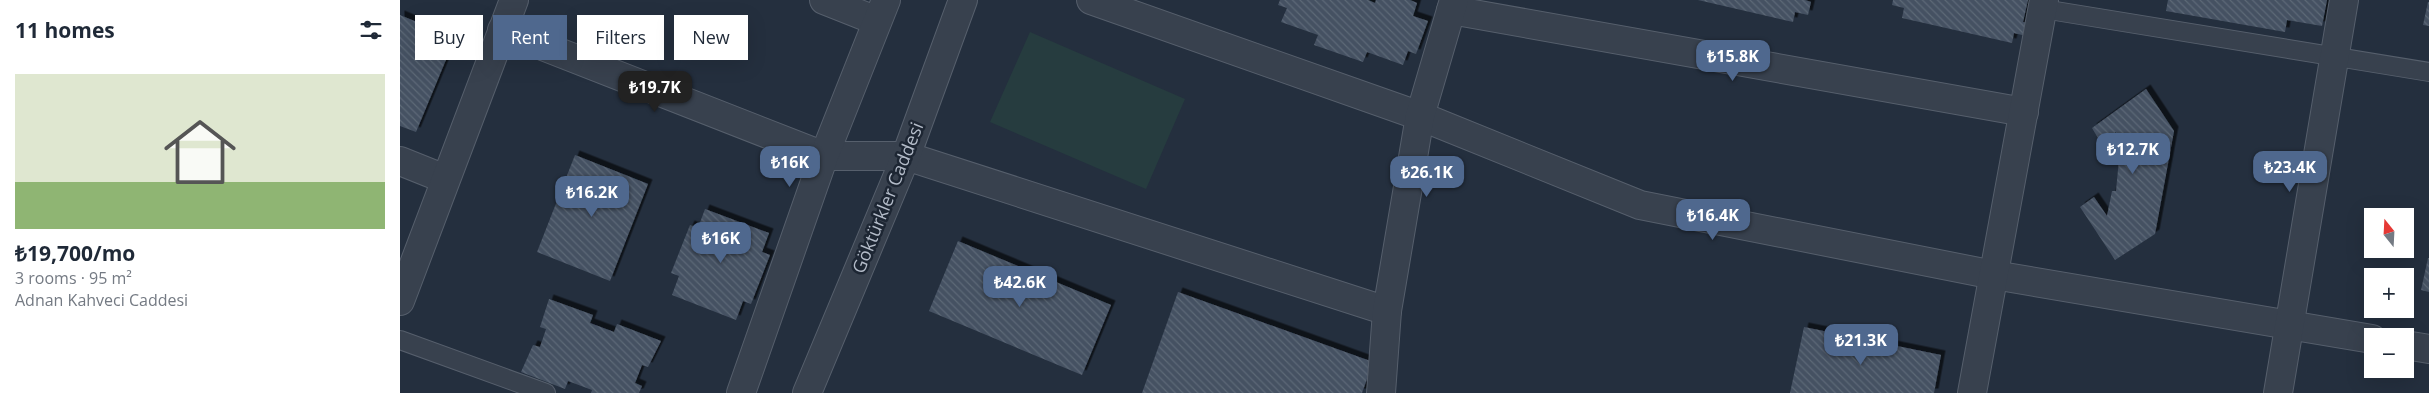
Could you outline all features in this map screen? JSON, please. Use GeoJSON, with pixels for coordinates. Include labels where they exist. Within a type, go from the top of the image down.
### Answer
{"type":"FeatureCollection","features":[{"type":"Feature","properties":{"kind":"street"},"geometry":{"type":"LineString","coordinates":[[508,15],[514,0]]}},
{"type":"Feature","properties":{"kind":"street"},"geometry":{"type":"LineString","coordinates":[[741,393],[824,156],[882,11],[824,0]]}},
{"type":"Feature","properties":{"kind":"street","name":"Göktürkler Caddesi"},"geometry":{"type":"LineString","coordinates":[[807,393],[906,156],[963,0]]}},
{"type":"Feature","properties":{"kind":"street"},"geometry":{"type":"LineString","coordinates":[[1091,0],[1420,116],[1640,204],[1994,275],[2364,338]]}},
{"type":"Feature","properties":{"kind":"street"},"geometry":{"type":"LineString","coordinates":[[2278,393],[2344,0]]}},
{"type":"Feature","properties":{"kind":"street"},"geometry":{"type":"LineString","coordinates":[[1972,393],[2043,4]]}},
{"type":"Feature","properties":{"kind":"street"},"geometry":{"type":"LineString","coordinates":[[1381,393],[1387,311],[1420,116],[1452,5],[2024,112]]}},
{"type":"Feature","properties":{"kind":"street"},"geometry":{"type":"LineString","coordinates":[[400,301],[493,54]]}},
{"type":"Feature","properties":{"kind":"street"},"geometry":{"type":"LineString","coordinates":[[567,55],[824,156],[906,156],[1387,311]]}},
{"type":"Feature","properties":{"kind":"street"},"geometry":{"type":"LineString","coordinates":[[400,161],[445,179]]}},
{"type":"Feature","properties":{"kind":"street"},"geometry":{"type":"LineString","coordinates":[[2414,346],[2429,349]]}},
{"type":"Feature","properties":{"kind":"lane"},"geometry":{"type":"LineString","coordinates":[[2043,4],[2429,72]]}},
{"type":"Feature","properties":{"kind":"lane"},"geometry":{"type":"LineString","coordinates":[[400,340],[546,393]]}},
{"type":"Feature","properties":{"kind":"green space"},"geometry":{"type":"Polygon","coordinates":[[[1030,32],[1185,99],[1146,189],[990,122],[1030,32]]]}},
{"type":"Feature","properties":{"kind":"building"},"geometry":{"type":"Polygon","coordinates":[[[1280,0],[1368,0],[1375,3],[1376,0],[1410,0],[1417,3],[1413,16],[1428,21],[1416,54],[1408,51],[1403,65],[1367,52],[1363,62],[1314,45],[1318,35],[1281,22],[1287,8],[1278,5],[1280,0]]]}},
{"type":"Feature","properties":{"kind":"building"},"geometry":{"type":"Polygon","coordinates":[[[1698,0],[1805,0],[1811,2],[1808,15],[1795,12],[1793,22],[1698,0]]]}},
{"type":"Feature","properties":{"kind":"building"},"geometry":{"type":"Polygon","coordinates":[[[1893,0],[2028,0],[2023,22],[2029,23],[2026,36],[2014,33],[2012,43],[1902,18],[1904,8],[1892,5],[1893,0]]]}},
{"type":"Feature","properties":{"kind":"building"},"geometry":{"type":"Polygon","coordinates":[[[2168,0],[2327,0],[2322,26],[2287,20],[2285,32],[2166,11],[2168,0]]]}},
{"type":"Feature","properties":{"kind":"building"},"geometry":{"type":"Polygon","coordinates":[[[2429,2],[2429,26],[2423,25],[2429,2]]]}},
{"type":"Feature","properties":{"kind":"building"},"geometry":{"type":"Polygon","coordinates":[[[400,15],[415,21],[415,60],[446,60],[416,132],[400,126],[400,15]]]}},
{"type":"Feature","properties":{"kind":"building"},"geometry":{"type":"Polygon","coordinates":[[[2146,89],[2174,131],[2155,234],[2115,260],[2080,207],[2094,197],[2107,216],[2112,191],[2116,191],[2119,159],[2113,157],[2116,132],[2101,143],[2092,128],[2146,89]]]}},
{"type":"Feature","properties":{"kind":"building"},"geometry":{"type":"Polygon","coordinates":[[[575,155],[648,184],[610,281],[537,252],[575,155]]]}},
{"type":"Feature","properties":{"kind":"building"},"geometry":{"type":"Polygon","coordinates":[[[705,209],[769,233],[762,252],[770,255],[751,304],[743,301],[736,320],[672,295],[679,276],[671,273],[690,225],[698,228],[705,209]]]}},
{"type":"Feature","properties":{"kind":"building"},"geometry":{"type":"Polygon","coordinates":[[[958,241],[1111,305],[1082,375],[929,311],[958,241]]]}},
{"type":"Feature","properties":{"kind":"building"},"geometry":{"type":"Polygon","coordinates":[[[2429,258],[2429,292],[2421,290],[2429,258]]]}},
{"type":"Feature","properties":{"kind":"building"},"geometry":{"type":"Polygon","coordinates":[[[1178,292],[1373,362],[1362,393],[1142,393],[1178,292]]]}},
{"type":"Feature","properties":{"kind":"building"},"geometry":{"type":"Polygon","coordinates":[[[549,299],[593,315],[590,323],[614,332],[617,324],[661,341],[648,367],[642,365],[635,383],[642,386],[639,393],[591,393],[592,390],[568,381],[565,389],[521,372],[533,345],[540,347],[546,329],[540,327],[549,299]]]}},
{"type":"Feature","properties":{"kind":"building"},"geometry":{"type":"Polygon","coordinates":[[[1804,327],[1941,355],[1934,393],[1790,393],[1804,327]]]}}]}
